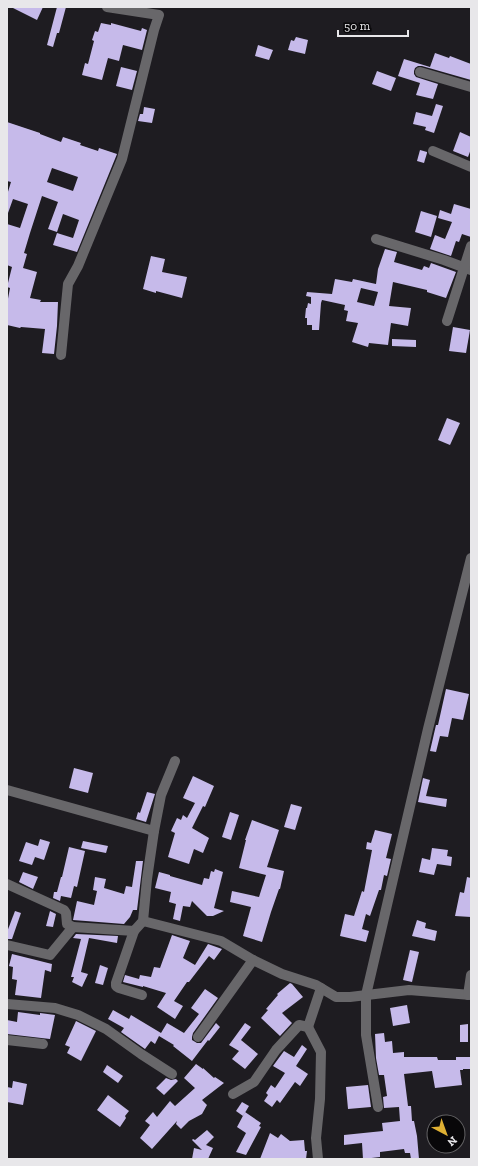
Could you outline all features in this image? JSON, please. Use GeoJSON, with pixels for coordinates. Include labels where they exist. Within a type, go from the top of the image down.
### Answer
{"type":"FeatureCollection","features":[{"type":"Feature","properties":{"kind":"street"},"geometry":{"type":"LineString","coordinates":[[60,355],[68,284],[78,266],[122,159],[154,30],[159,16],[108,7]]}},
{"type":"Feature","properties":{"kind":"street"},"geometry":{"type":"LineString","coordinates":[[420,72],[471,87]]}},
{"type":"Feature","properties":{"kind":"street"},"geometry":{"type":"LineString","coordinates":[[433,151],[471,167]]}},
{"type":"Feature","properties":{"kind":"street"},"geometry":{"type":"LineString","coordinates":[[376,239],[468,269]]}},
{"type":"Feature","properties":{"kind":"street"},"geometry":{"type":"LineString","coordinates":[[447,321],[468,269],[471,246]]}},
{"type":"Feature","properties":{"kind":"street"},"geometry":{"type":"LineString","coordinates":[[378,1107],[366,1035],[366,995],[428,729],[471,558]]}},
{"type":"Feature","properties":{"kind":"street"},"geometry":{"type":"LineString","coordinates":[[142,995],[119,988],[116,986],[116,983],[134,932],[143,921],[147,879],[161,796],[175,761]]}},
{"type":"Feature","properties":{"kind":"street"},"geometry":{"type":"LineString","coordinates":[[7,790],[154,831]]}},
{"type":"Feature","properties":{"kind":"street"},"geometry":{"type":"LineString","coordinates":[[7,884],[64,910],[66,913],[67,924],[73,927],[134,932]]}},
{"type":"Feature","properties":{"kind":"street"},"geometry":{"type":"LineString","coordinates":[[143,921],[221,941],[253,960],[282,974],[316,985],[336,997],[410,990],[469,995],[471,975]]}},
{"type":"Feature","properties":{"kind":"street"},"geometry":{"type":"LineString","coordinates":[[8,949],[50,955],[73,927]]}},
{"type":"Feature","properties":{"kind":"street"},"geometry":{"type":"LineString","coordinates":[[198,1037],[253,960]]}},
{"type":"Feature","properties":{"kind":"street"},"geometry":{"type":"LineString","coordinates":[[318,1159],[316,1138],[320,1100],[321,1052],[308,1027],[321,988]]}},
{"type":"Feature","properties":{"kind":"street"},"geometry":{"type":"LineString","coordinates":[[7,1004],[55,1008],[78,1015],[106,1029],[172,1074]]}},
{"type":"Feature","properties":{"kind":"street"},"geometry":{"type":"LineString","coordinates":[[233,1094],[254,1082],[276,1050],[299,1025],[308,1027]]}},
{"type":"Feature","properties":{"kind":"street"},"geometry":{"type":"LineString","coordinates":[[7,1040],[43,1044]]}},
{"type":"Feature","properties":{"kind":"building"},"geometry":{"type":"Polygon","coordinates":[[[11,7],[43,7],[37,20],[11,7]]]}},
{"type":"Feature","properties":{"kind":"building"},"geometry":{"type":"Polygon","coordinates":[[[57,7],[66,7],[59,33],[57,33],[53,47],[47,45],[57,7]]]}},
{"type":"Feature","properties":{"kind":"building"},"geometry":{"type":"Polygon","coordinates":[[[101,23],[111,25],[111,23],[141,31],[142,28],[147,30],[142,50],[123,45],[119,61],[108,58],[102,80],[82,75],[85,63],[88,64],[95,31],[98,32],[101,23]]]}},
{"type":"Feature","properties":{"kind":"building"},"geometry":{"type":"Polygon","coordinates":[[[296,37],[308,40],[305,54],[288,50],[291,40],[294,41],[296,37]]]}},
{"type":"Feature","properties":{"kind":"building"},"geometry":{"type":"Polygon","coordinates":[[[258,45],[273,50],[269,60],[255,56],[258,45]]]}},
{"type":"Feature","properties":{"kind":"building"},"geometry":{"type":"Polygon","coordinates":[[[435,53],[449,58],[450,56],[471,64],[471,80],[418,66],[414,71],[416,77],[438,84],[433,99],[416,95],[420,83],[398,76],[404,59],[430,67],[435,53]]]}},
{"type":"Feature","properties":{"kind":"building"},"geometry":{"type":"Polygon","coordinates":[[[121,67],[137,71],[132,90],[116,86],[121,67]]]}},
{"type":"Feature","properties":{"kind":"building"},"geometry":{"type":"Polygon","coordinates":[[[377,71],[396,78],[391,91],[372,84],[377,71]]]}},
{"type":"Feature","properties":{"kind":"building"},"geometry":{"type":"Polygon","coordinates":[[[436,104],[443,106],[434,133],[425,130],[426,127],[413,124],[416,112],[432,116],[436,104]]]}},
{"type":"Feature","properties":{"kind":"building"},"geometry":{"type":"Polygon","coordinates":[[[144,107],[155,109],[152,123],[138,121],[140,114],[143,114],[144,107]]]}},
{"type":"Feature","properties":{"kind":"building"},"geometry":{"type":"Polygon","coordinates":[[[7,122],[61,142],[63,137],[98,151],[99,148],[117,154],[77,252],[53,245],[57,233],[73,238],[79,220],[63,214],[57,232],[48,229],[58,202],[42,196],[30,233],[24,253],[27,254],[23,268],[37,272],[30,298],[41,300],[40,302],[58,302],[54,354],[42,353],[45,329],[20,328],[7,325],[7,304],[10,288],[7,287],[12,267],[7,265],[7,224],[20,228],[28,204],[13,199],[7,213],[7,195],[11,182],[7,181],[7,122]],[[52,168],[47,182],[73,191],[78,177],[52,168]]]}},
{"type":"Feature","properties":{"kind":"building"},"geometry":{"type":"Polygon","coordinates":[[[460,132],[471,137],[471,149],[468,157],[453,151],[460,132]]]}},
{"type":"Feature","properties":{"kind":"building"},"geometry":{"type":"Polygon","coordinates":[[[420,150],[427,152],[424,163],[417,161],[420,150]]]}},
{"type":"Feature","properties":{"kind":"building"},"geometry":{"type":"Polygon","coordinates":[[[454,204],[471,209],[471,237],[462,234],[459,242],[456,241],[451,256],[430,249],[435,235],[445,239],[452,222],[438,218],[440,210],[451,214],[454,204]]]}},
{"type":"Feature","properties":{"kind":"building"},"geometry":{"type":"Polygon","coordinates":[[[421,211],[437,216],[431,237],[415,232],[421,211]]]}},
{"type":"Feature","properties":{"kind":"building"},"geometry":{"type":"Polygon","coordinates":[[[385,249],[397,252],[394,262],[422,270],[424,266],[429,268],[431,263],[456,272],[446,298],[427,292],[427,290],[393,282],[389,306],[411,308],[408,326],[391,323],[388,345],[369,343],[368,347],[352,342],[358,323],[346,321],[348,311],[344,310],[345,305],[322,300],[319,330],[312,330],[312,325],[307,325],[307,318],[305,318],[306,308],[308,303],[311,304],[311,297],[306,296],[307,292],[332,294],[335,279],[352,282],[353,279],[376,284],[378,269],[385,249]],[[361,288],[357,302],[374,306],[378,292],[361,288]]]}},
{"type":"Feature","properties":{"kind":"building"},"geometry":{"type":"Polygon","coordinates":[[[151,256],[165,259],[162,272],[187,277],[182,298],[143,289],[151,256]]]}},
{"type":"Feature","properties":{"kind":"building"},"geometry":{"type":"Polygon","coordinates":[[[453,327],[470,330],[466,353],[449,351],[453,327]]]}},
{"type":"Feature","properties":{"kind":"building"},"geometry":{"type":"Polygon","coordinates":[[[392,339],[416,340],[416,347],[392,346],[392,339]]]}},
{"type":"Feature","properties":{"kind":"building"},"geometry":{"type":"Polygon","coordinates":[[[447,418],[460,423],[450,445],[438,440],[447,418]]]}},
{"type":"Feature","properties":{"kind":"building"},"geometry":{"type":"Polygon","coordinates":[[[446,689],[469,694],[463,720],[452,718],[448,737],[440,736],[436,752],[430,751],[436,725],[438,725],[446,689]]]}},
{"type":"Feature","properties":{"kind":"building"},"geometry":{"type":"Polygon","coordinates":[[[74,768],[93,773],[88,793],[69,788],[74,768]]]}},
{"type":"Feature","properties":{"kind":"building"},"geometry":{"type":"Polygon","coordinates":[[[193,776],[214,786],[205,807],[203,806],[192,828],[209,838],[203,853],[194,849],[189,864],[168,857],[175,833],[171,831],[177,818],[181,820],[183,815],[187,818],[195,803],[183,798],[193,776]]]}},
{"type":"Feature","properties":{"kind":"building"},"geometry":{"type":"Polygon","coordinates":[[[423,778],[430,780],[426,796],[447,799],[446,807],[418,802],[423,778]]]}},
{"type":"Feature","properties":{"kind":"building"},"geometry":{"type":"Polygon","coordinates":[[[147,792],[155,794],[146,822],[136,819],[138,812],[140,813],[147,792]]]}},
{"type":"Feature","properties":{"kind":"building"},"geometry":{"type":"Polygon","coordinates":[[[291,804],[302,807],[295,830],[284,827],[291,804]]]}},
{"type":"Feature","properties":{"kind":"building"},"geometry":{"type":"Polygon","coordinates":[[[230,812],[239,815],[231,840],[222,837],[230,812]]]}},
{"type":"Feature","properties":{"kind":"building"},"geometry":{"type":"Polygon","coordinates":[[[252,820],[279,830],[267,867],[284,871],[280,889],[262,942],[243,936],[251,907],[230,902],[232,891],[259,897],[266,875],[239,868],[245,840],[252,820]]]}},
{"type":"Feature","properties":{"kind":"building"},"geometry":{"type":"Polygon","coordinates":[[[375,830],[392,834],[386,858],[391,859],[387,876],[384,875],[381,890],[379,890],[370,916],[366,914],[362,929],[369,931],[366,942],[340,936],[345,914],[354,916],[362,891],[364,892],[372,850],[366,849],[367,842],[371,843],[375,830]]]}},
{"type":"Feature","properties":{"kind":"building"},"geometry":{"type":"Polygon","coordinates":[[[40,839],[50,842],[44,860],[35,857],[32,865],[19,861],[26,842],[38,846],[40,839]]]}},
{"type":"Feature","properties":{"kind":"building"},"geometry":{"type":"Polygon","coordinates":[[[83,841],[108,846],[106,853],[81,848],[83,841]]]}},
{"type":"Feature","properties":{"kind":"building"},"geometry":{"type":"Polygon","coordinates":[[[69,847],[85,851],[77,887],[74,886],[71,898],[61,896],[60,901],[53,898],[54,892],[57,892],[62,877],[69,847]]]}},
{"type":"Feature","properties":{"kind":"building"},"geometry":{"type":"Polygon","coordinates":[[[432,848],[448,850],[447,856],[452,857],[451,866],[437,864],[434,875],[419,872],[422,858],[430,860],[432,848]]]}},
{"type":"Feature","properties":{"kind":"building"},"geometry":{"type":"Polygon","coordinates":[[[136,861],[143,861],[137,910],[133,910],[130,917],[124,924],[73,920],[77,901],[94,905],[97,891],[93,890],[95,877],[106,879],[104,888],[124,894],[126,886],[132,887],[136,861]]]}},
{"type":"Feature","properties":{"kind":"building"},"geometry":{"type":"Polygon","coordinates":[[[215,869],[223,872],[214,908],[224,911],[213,916],[207,916],[192,901],[190,907],[183,906],[180,921],[173,919],[176,904],[169,902],[171,892],[155,888],[159,872],[202,885],[204,878],[209,879],[211,871],[214,872],[215,869]]]}},
{"type":"Feature","properties":{"kind":"building"},"geometry":{"type":"Polygon","coordinates":[[[23,872],[38,877],[33,889],[19,882],[23,872]]]}},
{"type":"Feature","properties":{"kind":"building"},"geometry":{"type":"Polygon","coordinates":[[[467,877],[471,878],[471,917],[455,916],[460,892],[464,893],[467,877]]]}},
{"type":"Feature","properties":{"kind":"building"},"geometry":{"type":"Polygon","coordinates":[[[15,911],[21,913],[12,939],[7,939],[7,932],[15,911]]]}},
{"type":"Feature","properties":{"kind":"building"},"geometry":{"type":"Polygon","coordinates":[[[50,911],[56,914],[53,927],[46,926],[50,911]]]}},
{"type":"Feature","properties":{"kind":"building"},"geometry":{"type":"Polygon","coordinates":[[[417,920],[426,923],[425,928],[437,931],[435,941],[412,936],[417,920]]]}},
{"type":"Feature","properties":{"kind":"building"},"geometry":{"type":"Polygon","coordinates":[[[76,934],[118,936],[117,943],[89,938],[81,972],[88,974],[82,987],[72,982],[74,977],[71,977],[81,939],[73,938],[76,934]]]}},
{"type":"Feature","properties":{"kind":"building"},"geometry":{"type":"Polygon","coordinates":[[[172,935],[190,941],[183,958],[195,965],[208,944],[222,949],[214,960],[209,956],[189,982],[187,982],[174,1001],[183,1006],[175,1019],[157,1007],[166,993],[123,982],[125,975],[139,979],[140,975],[151,977],[154,967],[160,968],[172,935]]]}},
{"type":"Feature","properties":{"kind":"building"},"geometry":{"type":"Polygon","coordinates":[[[410,950],[419,952],[412,982],[403,980],[410,950]]]}},
{"type":"Feature","properties":{"kind":"building"},"geometry":{"type":"Polygon","coordinates":[[[12,954],[52,964],[51,972],[45,970],[41,998],[15,995],[17,980],[12,979],[13,967],[9,966],[12,954]]]}},
{"type":"Feature","properties":{"kind":"building"},"geometry":{"type":"Polygon","coordinates":[[[100,965],[108,968],[103,985],[95,983],[100,965]]]}},
{"type":"Feature","properties":{"kind":"building"},"geometry":{"type":"Polygon","coordinates":[[[290,983],[303,997],[282,1013],[292,1023],[280,1036],[261,1018],[268,1010],[266,1009],[278,995],[277,994],[290,983]]]}},
{"type":"Feature","properties":{"kind":"building"},"geometry":{"type":"Polygon","coordinates":[[[205,989],[218,998],[193,1033],[192,1040],[197,1043],[201,1043],[216,1023],[220,1027],[192,1061],[173,1046],[174,1045],[159,1036],[155,1044],[151,1041],[145,1049],[121,1032],[124,1028],[108,1019],[113,1010],[129,1019],[131,1015],[161,1033],[167,1023],[184,1033],[199,1014],[191,1008],[205,989]]]}},
{"type":"Feature","properties":{"kind":"building"},"geometry":{"type":"Polygon","coordinates":[[[407,1005],[410,1023],[393,1026],[390,1008],[407,1005]]]}},
{"type":"Feature","properties":{"kind":"building"},"geometry":{"type":"Polygon","coordinates":[[[18,1012],[40,1015],[40,1013],[55,1015],[50,1039],[7,1034],[7,1020],[17,1022],[18,1012]]]}},
{"type":"Feature","properties":{"kind":"building"},"geometry":{"type":"Polygon","coordinates":[[[76,1021],[96,1031],[81,1061],[67,1053],[70,1047],[65,1045],[76,1021]]]}},
{"type":"Feature","properties":{"kind":"building"},"geometry":{"type":"Polygon","coordinates":[[[245,1023],[251,1027],[241,1040],[258,1054],[245,1069],[232,1059],[239,1051],[229,1045],[245,1023]]]}},
{"type":"Feature","properties":{"kind":"building"},"geometry":{"type":"Polygon","coordinates":[[[468,1024],[468,1042],[460,1042],[460,1025],[468,1024]]]}},
{"type":"Feature","properties":{"kind":"building"},"geometry":{"type":"Polygon","coordinates":[[[384,1033],[385,1042],[392,1041],[393,1053],[404,1052],[404,1057],[437,1057],[438,1060],[456,1060],[456,1057],[471,1057],[471,1069],[460,1070],[462,1085],[435,1088],[432,1071],[404,1074],[408,1106],[411,1106],[412,1121],[414,1121],[417,1136],[419,1159],[411,1159],[410,1153],[405,1153],[404,1149],[380,1152],[380,1157],[363,1159],[362,1143],[344,1145],[344,1135],[383,1131],[382,1123],[400,1121],[399,1107],[384,1108],[383,1097],[387,1096],[384,1075],[379,1075],[376,1058],[375,1034],[384,1033]]]}},
{"type":"Feature","properties":{"kind":"building"},"geometry":{"type":"Polygon","coordinates":[[[302,1045],[307,1049],[296,1066],[308,1074],[300,1086],[295,1082],[280,1103],[277,1100],[272,1107],[264,1101],[268,1095],[266,1093],[271,1085],[275,1088],[285,1073],[273,1066],[284,1051],[294,1057],[302,1045]]]}},
{"type":"Feature","properties":{"kind":"building"},"geometry":{"type":"Polygon","coordinates":[[[196,1064],[214,1078],[215,1077],[224,1083],[202,1100],[207,1105],[202,1114],[189,1121],[181,1129],[176,1124],[177,1121],[152,1149],[140,1138],[150,1125],[145,1121],[153,1112],[157,1117],[170,1101],[175,1106],[195,1088],[184,1078],[196,1064]]]}},
{"type":"Feature","properties":{"kind":"building"},"geometry":{"type":"Polygon","coordinates":[[[107,1065],[123,1076],[118,1083],[103,1072],[107,1065]]]}},
{"type":"Feature","properties":{"kind":"building"},"geometry":{"type":"Polygon","coordinates":[[[166,1078],[171,1080],[176,1079],[178,1081],[164,1095],[156,1088],[166,1078]]]}},
{"type":"Feature","properties":{"kind":"building"},"geometry":{"type":"Polygon","coordinates":[[[13,1081],[27,1084],[23,1105],[7,1102],[7,1087],[12,1088],[13,1081]]]}},
{"type":"Feature","properties":{"kind":"building"},"geometry":{"type":"Polygon","coordinates":[[[368,1085],[371,1107],[348,1109],[346,1087],[368,1085]]]}},
{"type":"Feature","properties":{"kind":"building"},"geometry":{"type":"Polygon","coordinates":[[[108,1095],[129,1111],[120,1127],[97,1110],[108,1095]]]}},
{"type":"Feature","properties":{"kind":"building"},"geometry":{"type":"Polygon","coordinates":[[[242,1102],[249,1106],[243,1116],[236,1111],[242,1102]]]}},
{"type":"Feature","properties":{"kind":"building"},"geometry":{"type":"Polygon","coordinates":[[[245,1112],[261,1123],[259,1126],[261,1127],[246,1155],[236,1152],[246,1133],[237,1127],[245,1112]]]}},
{"type":"Feature","properties":{"kind":"building"},"geometry":{"type":"Polygon","coordinates":[[[207,1130],[214,1137],[206,1145],[213,1148],[208,1159],[192,1159],[194,1148],[202,1150],[192,1140],[195,1140],[207,1130]]]}},
{"type":"Feature","properties":{"kind":"building"},"geometry":{"type":"Polygon","coordinates":[[[270,1133],[278,1138],[281,1134],[290,1141],[304,1140],[305,1151],[307,1151],[306,1159],[260,1159],[270,1133]]]}}]}
